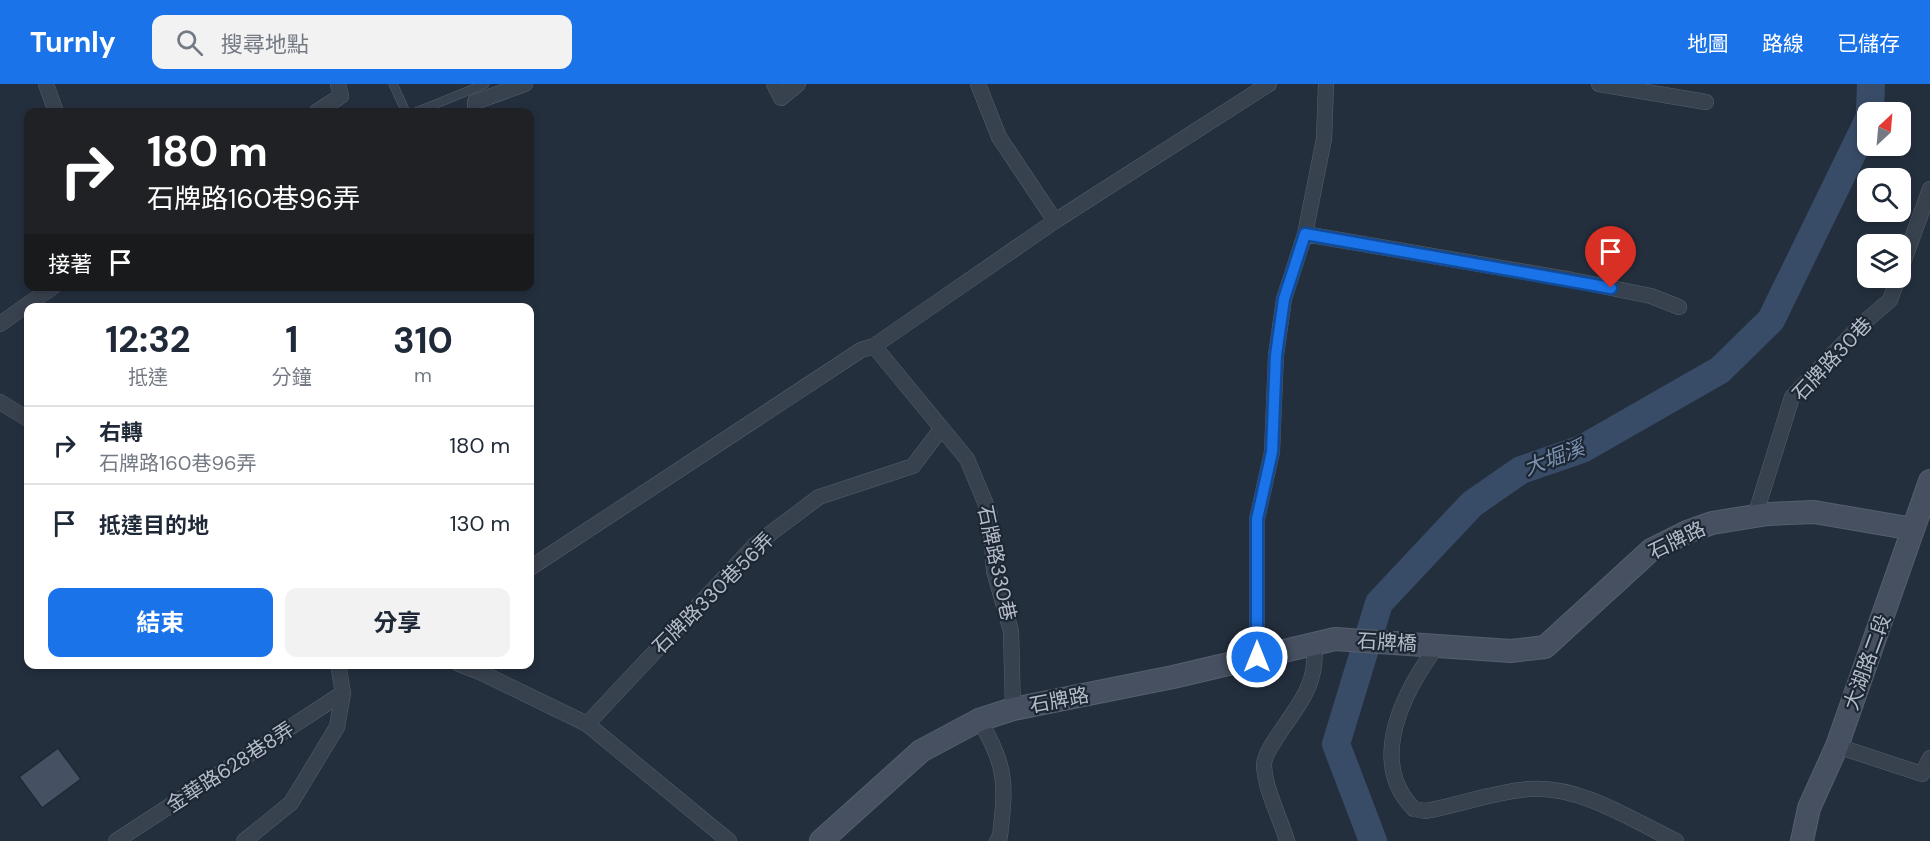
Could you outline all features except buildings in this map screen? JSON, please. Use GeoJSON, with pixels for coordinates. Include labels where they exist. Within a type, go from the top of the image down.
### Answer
{"type":"FeatureCollection","features":[{"type":"Feature","properties":{"kind":"street"},"geometry":{"type":"LineString","coordinates":[[46,84],[55,108]]}},
{"type":"Feature","properties":{"kind":"street"},"geometry":{"type":"LineString","coordinates":[[322,108],[341,96],[338,84]]}},
{"type":"Feature","properties":{"kind":"street"},"geometry":{"type":"LineString","coordinates":[[475,108],[475,102],[525,84]]}},
{"type":"Feature","properties":{"kind":"street"},"geometry":{"type":"LineString","coordinates":[[774,84],[781,98],[798,84]]}},
{"type":"Feature","properties":{"kind":"street"},"geometry":{"type":"LineString","coordinates":[[978,84],[999,137],[1055,222]]}},
{"type":"Feature","properties":{"kind":"street"},"geometry":{"type":"LineString","coordinates":[[534,565],[861,350],[873,346],[1055,222],[1269,84]]}},
{"type":"Feature","properties":{"kind":"street"},"geometry":{"type":"LineString","coordinates":[[1257,657],[1257,519],[1272,452],[1276,355],[1284,299],[1305,234],[1324,139],[1326,84]]}},
{"type":"Feature","properties":{"kind":"street"},"geometry":{"type":"LineString","coordinates":[[1599,84],[1706,102]]}},
{"type":"Feature","properties":{"kind":"street"},"geometry":{"type":"LineString","coordinates":[[1911,241],[1930,189]]}},
{"type":"Feature","properties":{"kind":"street"},"geometry":{"type":"LineString","coordinates":[[1305,234],[1572,280],[1650,296],[1679,307]]}},
{"type":"Feature","properties":{"kind":"street","name":"石牌路30巷"},"geometry":{"type":"LineString","coordinates":[[1755,516],[1792,397],[1860,326],[1890,300],[1894,288]]}},
{"type":"Feature","properties":{"kind":"street"},"geometry":{"type":"LineString","coordinates":[[30,303],[47,291]]}},
{"type":"Feature","properties":{"kind":"street"},"geometry":{"type":"LineString","coordinates":[[0,324],[24,307]]}},
{"type":"Feature","properties":{"kind":"street","name":"石牌路330巷"},"geometry":{"type":"LineString","coordinates":[[873,346],[967,459],[990,514],[994,571],[1011,631],[1013,709]]}},
{"type":"Feature","properties":{"kind":"street"},"geometry":{"type":"LineString","coordinates":[[0,402],[24,417]]}},
{"type":"Feature","properties":{"kind":"street","name":"石牌路330巷56弄"},"geometry":{"type":"LineString","coordinates":[[587,724],[755,545],[819,497],[913,466],[941,429]]}},
{"type":"Feature","properties":{"kind":"street","name":"大湖路二段"},"geometry":{"type":"LineString","coordinates":[[1802,841],[1809,808],[1837,746],[1930,481]]}},
{"type":"Feature","properties":{"kind":"street","name":"石牌路"},"geometry":{"type":"LineString","coordinates":[[1438,645],[1511,651],[1545,647],[1651,550],[1687,532],[1712,523],[1755,516],[1814,512],[1913,529]]}},
{"type":"Feature","properties":{"kind":"street"},"geometry":{"type":"LineString","coordinates":[[1287,841],[1264,764],[1271,745],[1302,700],[1313,678],[1324,642]]}},
{"type":"Feature","properties":{"kind":"street","name":"石牌路"},"geometry":{"type":"LineString","coordinates":[[821,841],[921,751],[979,720],[1013,709],[1324,642]]}},
{"type":"Feature","properties":{"kind":"street","name":"石牌橋"},"geometry":{"type":"LineString","coordinates":[[1324,642],[1438,645]]}},
{"type":"Feature","properties":{"kind":"street"},"geometry":{"type":"LineString","coordinates":[[1438,645],[1418,672],[1404,700],[1391,749],[1392,768],[1398,785],[1414,809],[1425,811],[1529,789],[1551,790],[1586,799],[1676,841]]}},
{"type":"Feature","properties":{"kind":"street"},"geometry":{"type":"LineString","coordinates":[[244,841],[291,803],[337,727],[343,693],[339,669]]}},
{"type":"Feature","properties":{"kind":"street"},"geometry":{"type":"LineString","coordinates":[[482,669],[587,724],[729,841]]}},
{"type":"Feature","properties":{"kind":"street","name":"金華路628巷8弄"},"geometry":{"type":"LineString","coordinates":[[116,841],[343,693]]}},
{"type":"Feature","properties":{"kind":"street"},"geometry":{"type":"LineString","coordinates":[[979,720],[1000,759],[1003,776],[1004,800],[1000,836],[997,841]]}},
{"type":"Feature","properties":{"kind":"street"},"geometry":{"type":"LineString","coordinates":[[1837,746],[1922,774],[1930,758]]}},
{"type":"Feature","properties":{"kind":"lane"},"geometry":{"type":"LineString","coordinates":[[393,84],[403,108]]}},
{"type":"Feature","properties":{"kind":"lane"},"geometry":{"type":"LineString","coordinates":[[426,108],[485,84]]}},
{"type":"Feature","properties":{"kind":"waterway","name":"大堀溪"},"geometry":{"type":"LineString","coordinates":[[1870,102],[1871,84]]}},
{"type":"Feature","properties":{"kind":"waterway","name":"大堀溪"},"geometry":{"type":"LineString","coordinates":[[1373,841],[1336,744],[1379,603],[1472,504],[1521,470],[1582,449],[1720,370],[1771,320],[1857,144]]}},
{"type":"Feature","properties":{"kind":"route"},"geometry":{"type":"LineString","coordinates":[[1257,657],[1257,519],[1272,452],[1276,355],[1284,299],[1305,234],[1611,288]]}}]}
